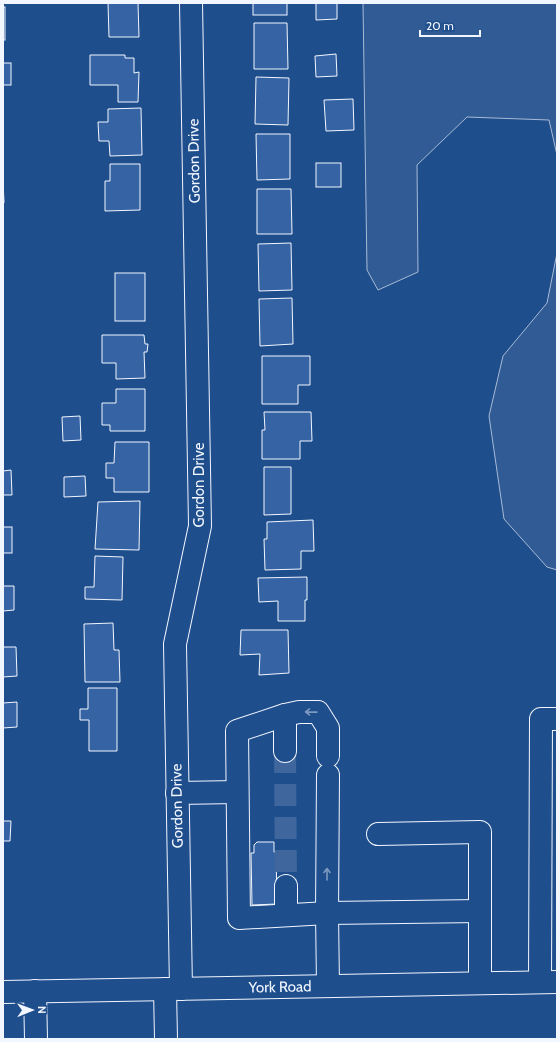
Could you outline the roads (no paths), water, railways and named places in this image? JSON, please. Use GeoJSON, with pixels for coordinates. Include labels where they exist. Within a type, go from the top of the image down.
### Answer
{"type":"FeatureCollection","features":[{"type":"Feature","properties":{"kind":"street","name":"Gordon Drive"},"geometry":{"type":"LineString","coordinates":[[166,1039],[173,989],[177,793],[175,644],[200,526],[191,3]]}},
{"type":"Feature","properties":{"kind":"street"},"geometry":{"type":"LineString","coordinates":[[328,986],[327,912],[328,728],[318,712],[299,712],[285,715],[237,731],[239,918],[327,912],[480,911]]}},
{"type":"Feature","properties":{"kind":"street"},"geometry":{"type":"LineString","coordinates":[[285,715],[285,751]]}},
{"type":"Feature","properties":{"kind":"street"},"geometry":{"type":"LineString","coordinates":[[548,982],[541,719],[557,719]]}},
{"type":"Feature","properties":{"kind":"street"},"geometry":{"type":"LineString","coordinates":[[177,793],[237,792]]}},
{"type":"Feature","properties":{"kind":"street"},"geometry":{"type":"LineString","coordinates":[[378,834],[480,832],[480,983]]}},
{"type":"Feature","properties":{"kind":"street"},"geometry":{"type":"LineString","coordinates":[[286,886],[286,915]]}},
{"type":"Feature","properties":{"kind":"street","name":"York Road"},"geometry":{"type":"LineString","coordinates":[[3,992],[548,982]]}},
{"type":"Feature","properties":{"kind":"street"},"geometry":{"type":"LineString","coordinates":[[35,991],[36,1039]]}},
{"type":"Feature","properties":{"kind":"tunnel"},"geometry":{"type":"LineString","coordinates":[[285,751],[286,886]]}}]}
